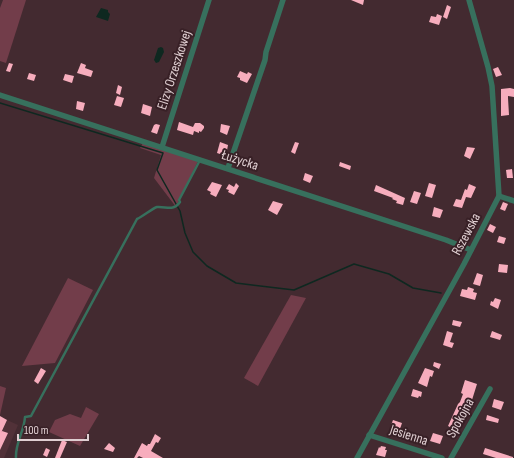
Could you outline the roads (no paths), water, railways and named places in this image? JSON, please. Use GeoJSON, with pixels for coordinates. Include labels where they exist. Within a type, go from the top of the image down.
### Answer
{"type":"FeatureCollection","features":[{"type":"Feature","properties":{"kind":"street","name":"Elizy Orzeszkowej"},"geometry":{"type":"LineString","coordinates":[[162,147],[209,0]]}},
{"type":"Feature","properties":{"kind":"street"},"geometry":{"type":"LineString","coordinates":[[228,168],[265,60],[266,52],[283,0]]}},
{"type":"Feature","properties":{"kind":"street"},"geometry":{"type":"LineString","coordinates":[[469,0],[490,75],[495,119],[499,196],[514,201]]}},
{"type":"Feature","properties":{"kind":"street","name":"Łużycka"},"geometry":{"type":"LineString","coordinates":[[0,95],[228,168],[446,240],[471,250]]}},
{"type":"Feature","properties":{"kind":"street","name":"Rszewska"},"geometry":{"type":"LineString","coordinates":[[357,458],[499,196]]}},
{"type":"Feature","properties":{"kind":"street","name":"Spokojna"},"geometry":{"type":"LineString","coordinates":[[451,458],[490,389]]}},
{"type":"Feature","properties":{"kind":"street","name":"Jesienna"},"geometry":{"type":"LineString","coordinates":[[369,435],[442,458]]}},
{"type":"Feature","properties":{"kind":"lane"},"geometry":{"type":"LineString","coordinates":[[16,458],[16,448],[25,426],[25,417],[31,416],[137,219],[156,207],[171,208],[179,205],[179,200],[200,159]]}},
{"type":"Feature","properties":{"kind":"waterway"},"geometry":{"type":"LineString","coordinates":[[0,103],[163,153],[157,170],[180,211],[185,233],[193,252],[207,266],[236,283],[294,290],[354,264],[389,274],[413,288],[441,293]]}}]}
